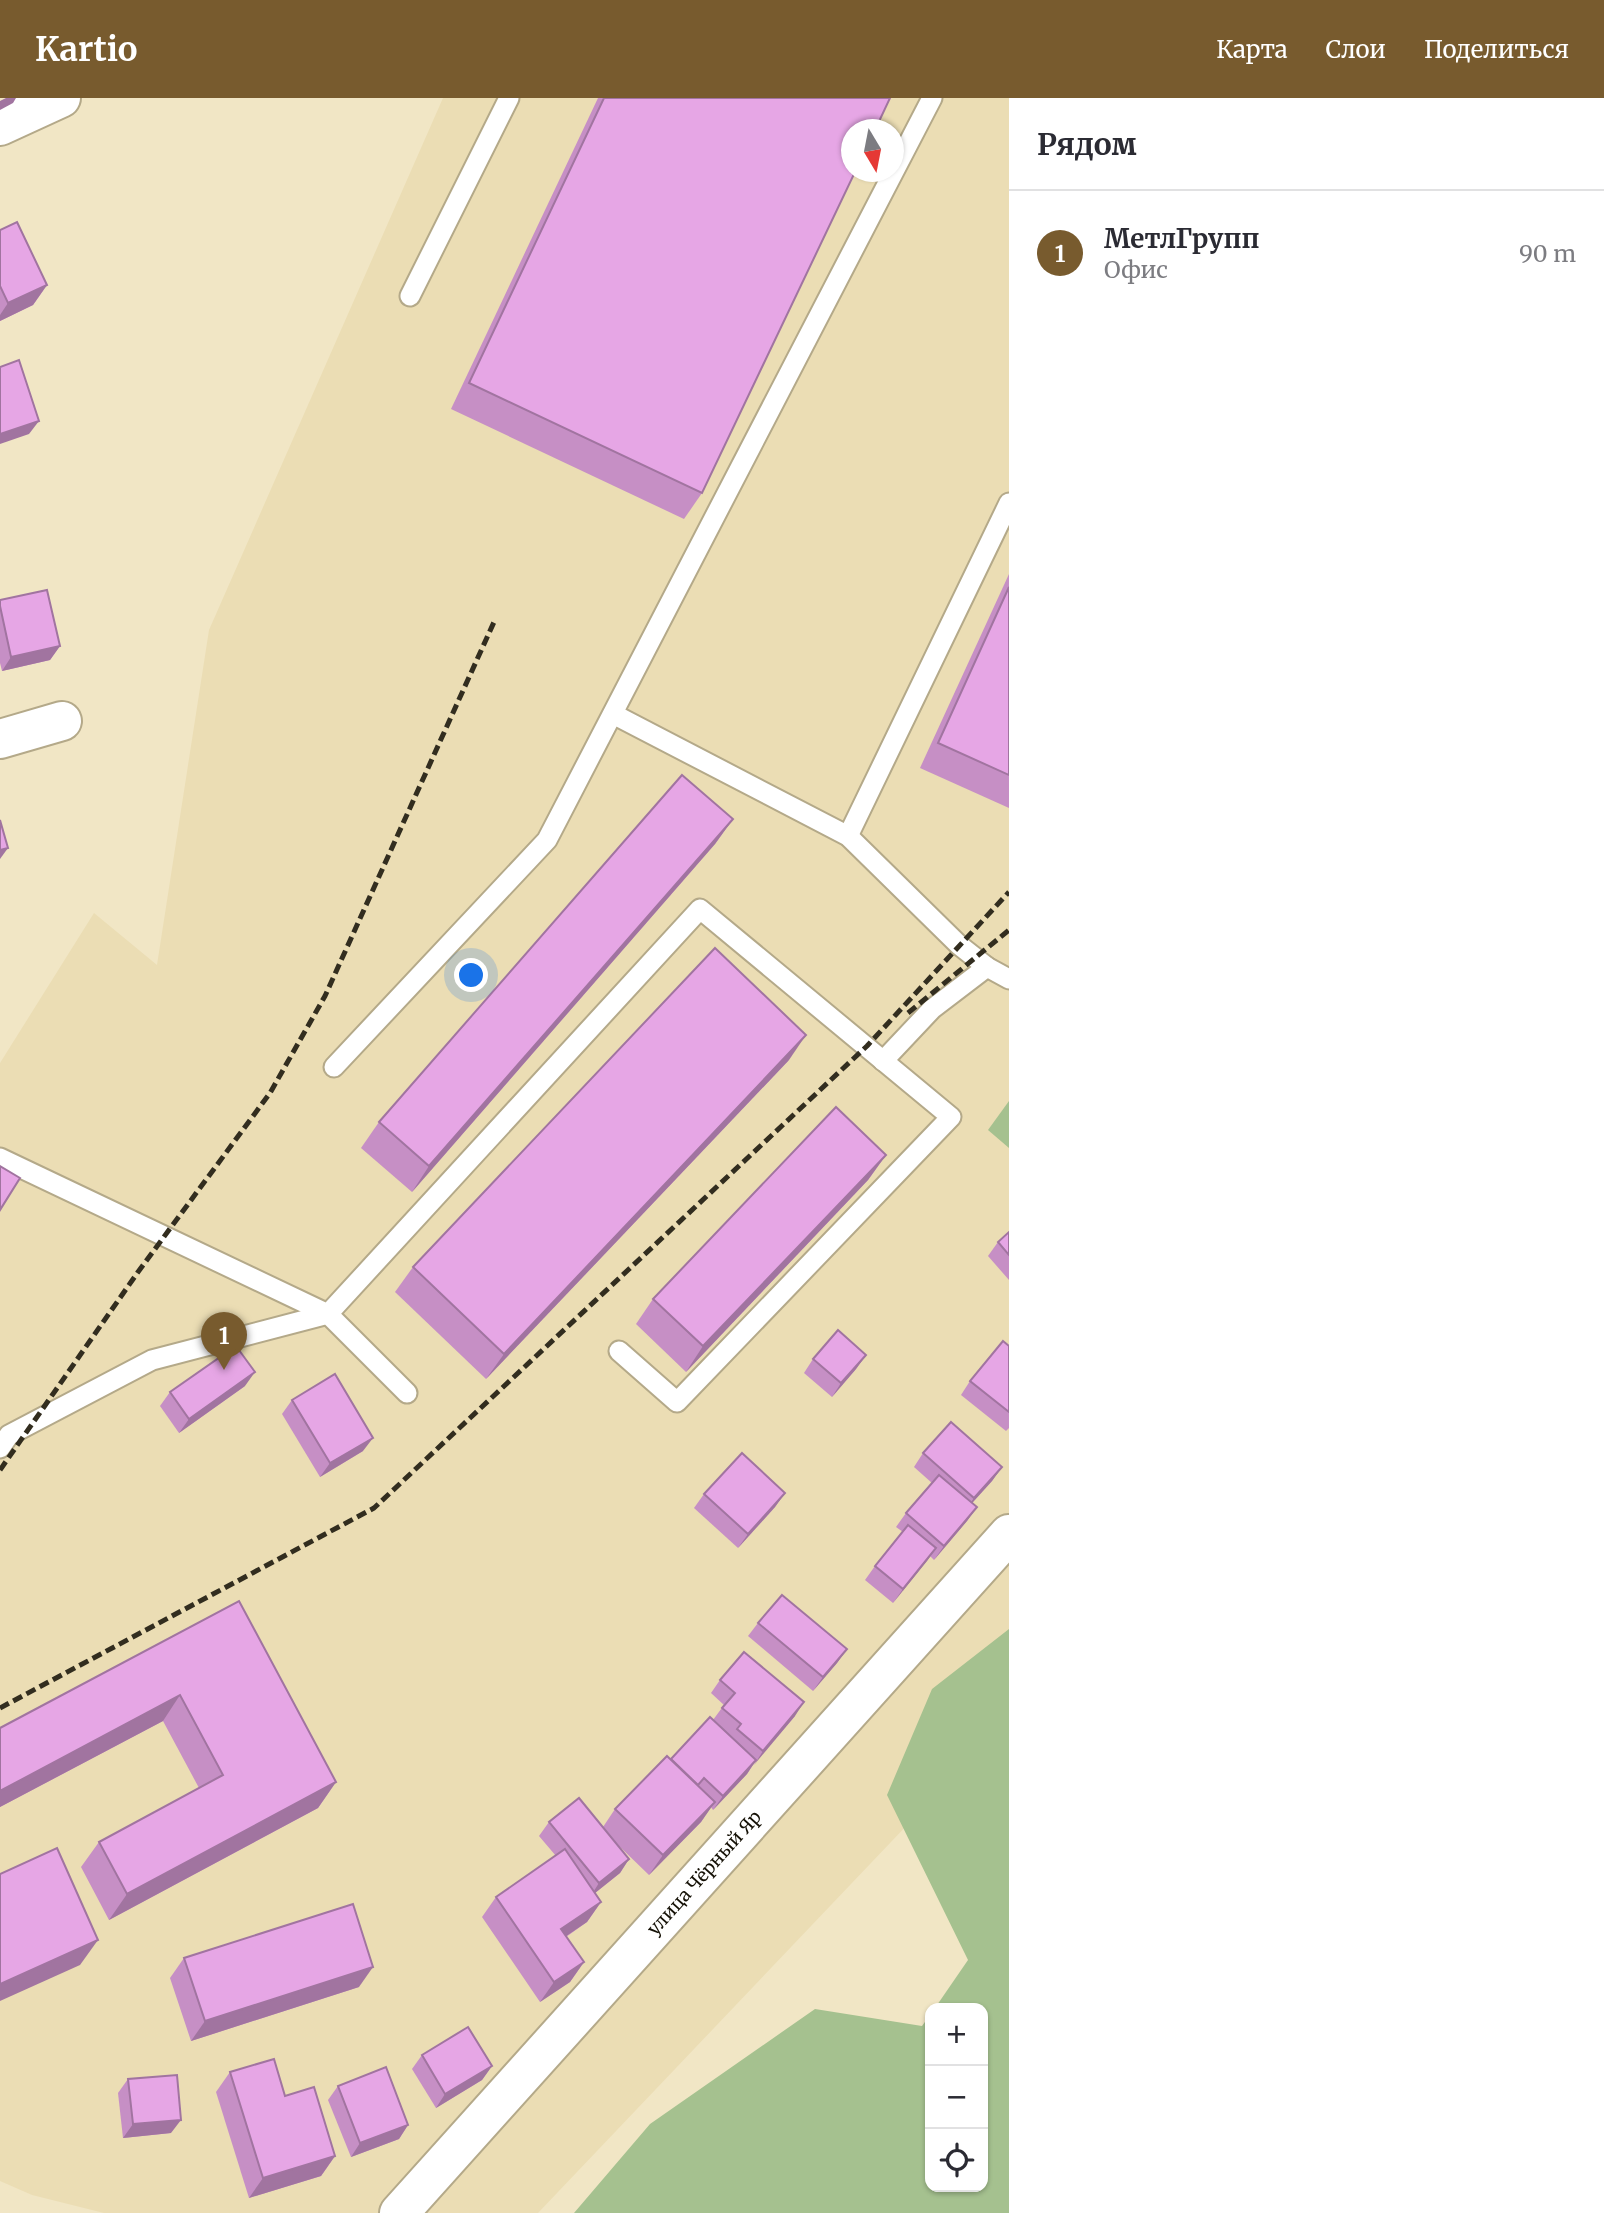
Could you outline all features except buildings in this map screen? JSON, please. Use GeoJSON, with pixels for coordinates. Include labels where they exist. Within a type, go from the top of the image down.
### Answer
{"type":"FeatureCollection","features":[{"type":"Feature","properties":{"kind":"street"},"geometry":{"type":"LineString","coordinates":[[0,126],[61,98]]}},
{"type":"Feature","properties":{"kind":"street"},"geometry":{"type":"LineString","coordinates":[[0,739],[62,721]]}},
{"type":"Feature","properties":{"kind":"street","name":"улица Чёрный Яр"},"geometry":{"type":"LineString","coordinates":[[399,2213],[1009,1534]]}},
{"type":"Feature","properties":{"kind":"lane"},"geometry":{"type":"LineString","coordinates":[[410,296],[509,98]]}},
{"type":"Feature","properties":{"kind":"lane"},"geometry":{"type":"LineString","coordinates":[[334,1068],[547,840],[932,98]]}},
{"type":"Feature","properties":{"kind":"lane"},"geometry":{"type":"LineString","coordinates":[[848,836],[1009,503]]}},
{"type":"Feature","properties":{"kind":"lane"},"geometry":{"type":"LineString","coordinates":[[613,714],[848,836],[960,945],[987,967],[1009,979]]}},
{"type":"Feature","properties":{"kind":"lane"},"geometry":{"type":"LineString","coordinates":[[0,1448],[9,1435],[152,1360],[328,1314],[700,909],[951,1117],[677,1402],[619,1351]]}},
{"type":"Feature","properties":{"kind":"lane"},"geometry":{"type":"LineString","coordinates":[[883,1060],[932,1009],[987,967]]}},
{"type":"Feature","properties":{"kind":"lane"},"geometry":{"type":"LineString","coordinates":[[0,1158],[328,1314],[407,1393]]}},
{"type":"Feature","properties":{"kind":"shaded area"},"geometry":{"type":"Polygon","coordinates":[[[443,98],[1009,98],[1009,1718],[538,2213],[104,2213],[32,2195],[0,2181],[0,1063],[94,913],[157,965],[209,630],[443,98]]]}},
{"type":"Feature","properties":{"kind":"green space"},"geometry":{"type":"Polygon","coordinates":[[[1009,1101],[1009,1148],[988,1130],[1009,1101]]]}},
{"type":"Feature","properties":{"kind":"green space"},"geometry":{"type":"Polygon","coordinates":[[[1009,1629],[1009,2213],[574,2213],[650,2124],[815,2009],[922,2026],[925,2022],[925,2192],[988,2192],[988,2003],[938,2003],[968,1960],[887,1795],[932,1689],[1009,1629]]]}},
{"type":"Feature","properties":{"kind":"railway"},"geometry":{"type":"LineString","coordinates":[[0,1470],[138,1272],[270,1093],[325,996],[494,622]]}},
{"type":"Feature","properties":{"kind":"railway"},"geometry":{"type":"LineString","coordinates":[[0,1708],[374,1508],[867,1046],[1009,892]]}},
{"type":"Feature","properties":{"kind":"railway"},"geometry":{"type":"LineString","coordinates":[[908,1013],[1009,930]]}},
{"type":"Feature","properties":{"kind":"place","name":"МетлГрупп"},"geometry":{"type":"Point","coordinates":[224,1370]}}]}
